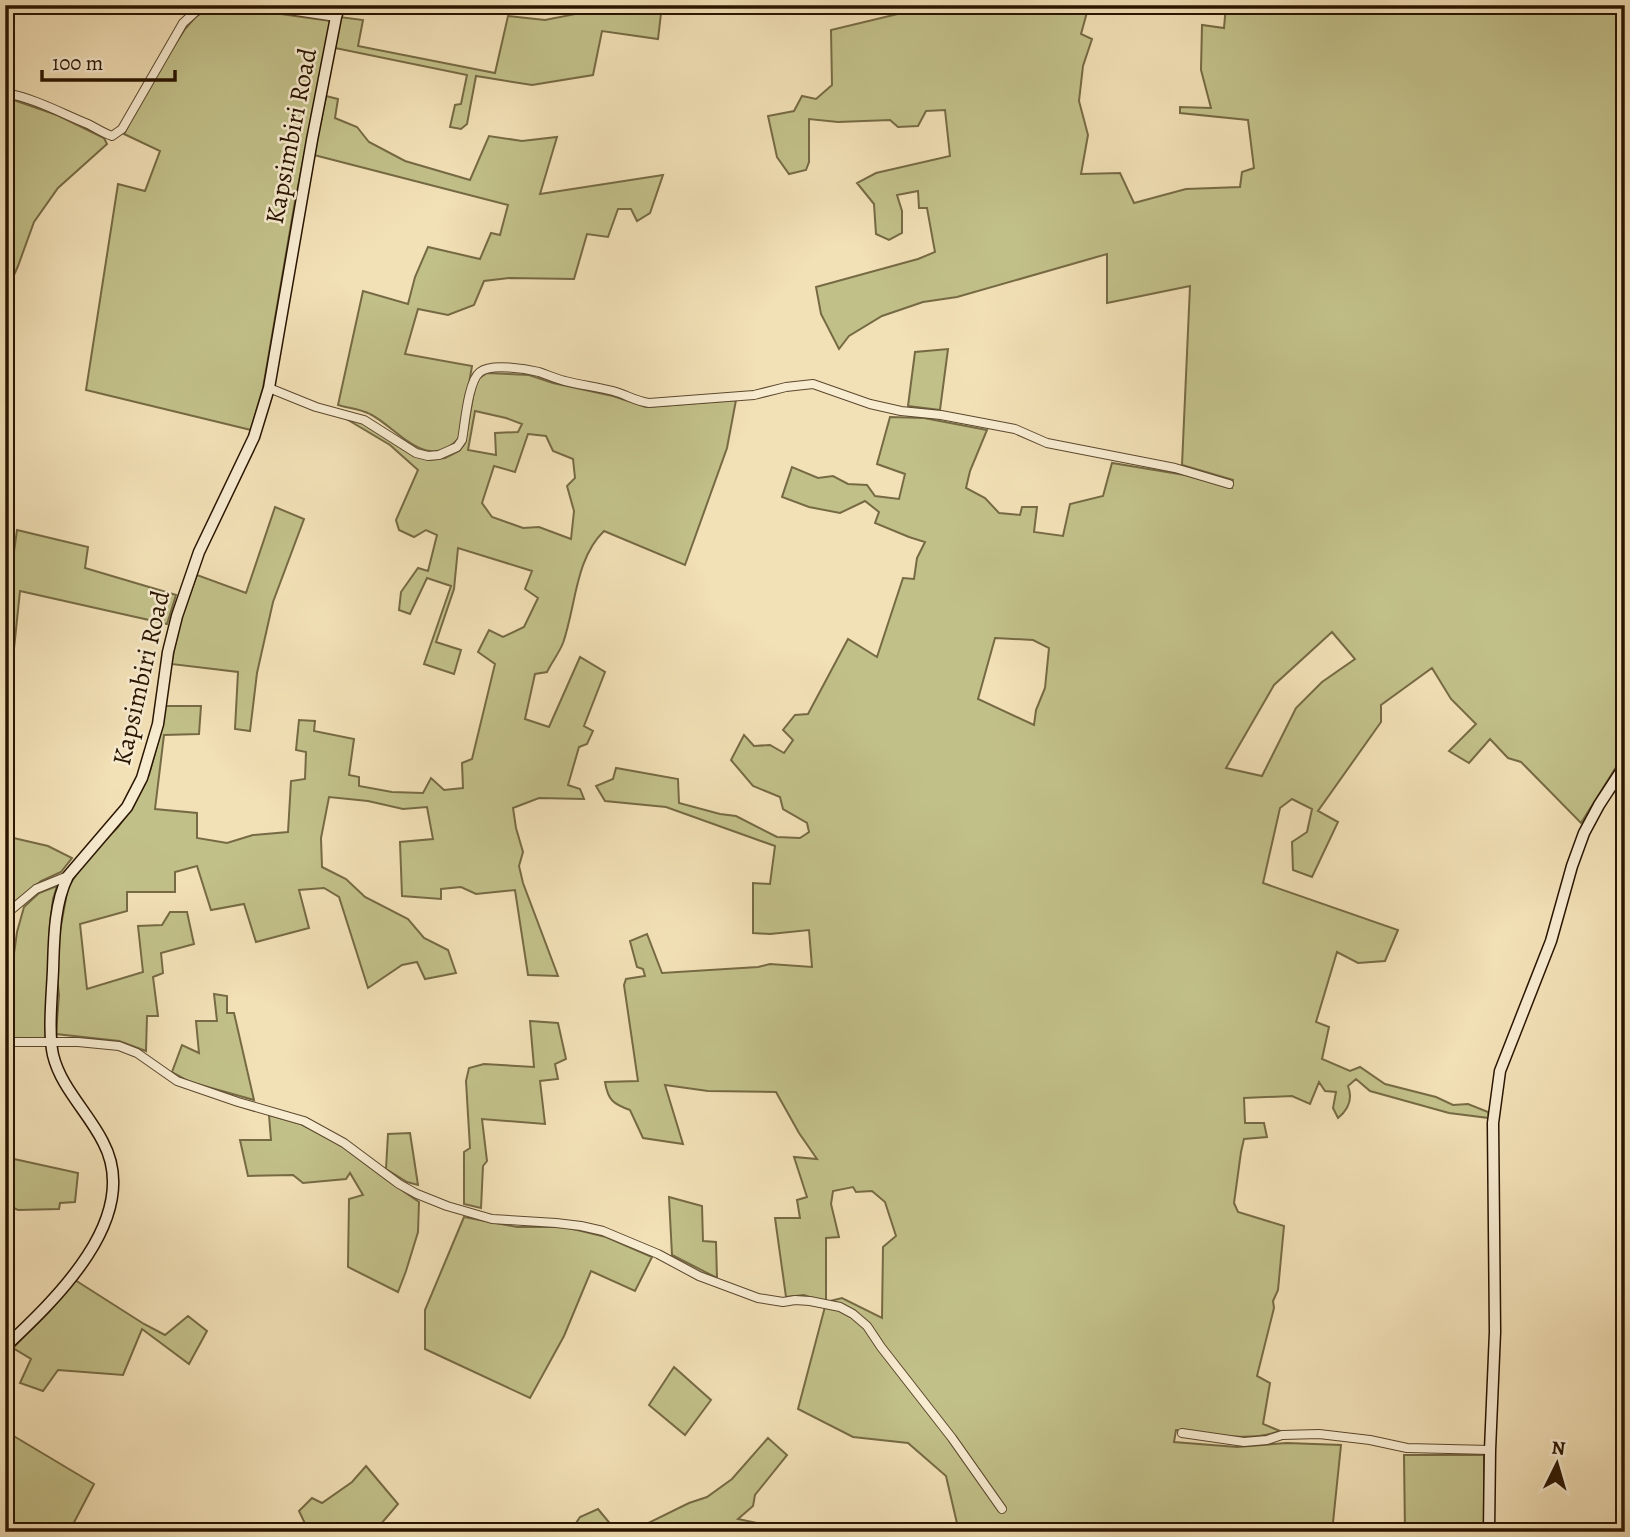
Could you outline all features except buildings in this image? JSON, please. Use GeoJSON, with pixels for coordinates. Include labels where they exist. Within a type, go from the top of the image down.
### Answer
{"type":"FeatureCollection","features":[{"type":"Feature","properties":{"kind":"street"},"geometry":{"type":"LineString","coordinates":[[5,93],[43,105],[112,136],[122,129],[183,23],[206,5]]}},
{"type":"Feature","properties":{"kind":"street"},"geometry":{"type":"LineString","coordinates":[[256,5],[336,17]]}},
{"type":"Feature","properties":{"kind":"street","name":"Kapsimbiri Road"},"geometry":{"type":"LineString","coordinates":[[5,1347],[40,1313],[86,1259],[106,1223],[113,1188],[113,1170],[107,1150],[63,1081],[56,1066],[51,1042],[56,918],[63,885],[68,876],[127,807],[142,778],[158,724],[168,652],[198,552],[254,437],[269,388],[312,140],[340,5]]}},
{"type":"Feature","properties":{"kind":"street"},"geometry":{"type":"LineString","coordinates":[[269,388],[316,407],[364,420],[416,453],[435,456],[460,444],[474,381],[481,371],[491,368],[538,372],[649,403],[754,395],[813,384],[870,404],[1015,429],[1047,443],[1175,468],[1229,484]]}},
{"type":"Feature","properties":{"kind":"street"},"geometry":{"type":"LineString","coordinates":[[1489,1532],[1495,1332],[1493,1123],[1500,1071],[1550,941],[1584,833],[1625,765]]}},
{"type":"Feature","properties":{"kind":"street"},"geometry":{"type":"LineString","coordinates":[[5,915],[36,889],[68,876]]}},
{"type":"Feature","properties":{"kind":"street"},"geometry":{"type":"LineString","coordinates":[[5,1042],[78,1042],[119,1046],[137,1053],[177,1081],[304,1121],[344,1143],[399,1184],[447,1206],[492,1219],[555,1223],[603,1231],[658,1254],[699,1276],[758,1298],[783,1302],[810,1301],[840,1307],[867,1326],[1002,1509]]}},
{"type":"Feature","properties":{"kind":"street"},"geometry":{"type":"LineString","coordinates":[[1182,1433],[1244,1442],[1267,1440],[1282,1435],[1319,1434],[1407,1448],[1490,1450]]}},
{"type":"Feature","properties":{"kind":"shaded area"},"geometry":{"type":"Polygon","coordinates":[[[596,5],[662,5],[658,39],[602,31],[593,75],[532,85],[476,76],[467,124],[461,129],[450,127],[455,105],[461,104],[467,75],[335,48],[340,17],[363,20],[358,46],[495,73],[508,16],[545,20],[596,10],[596,5]]]}},
{"type":"Feature","properties":{"kind":"shaded area"},"geometry":{"type":"Polygon","coordinates":[[[935,5],[1089,5],[1081,34],[1092,39],[1083,66],[1079,101],[1088,135],[1081,174],[1120,173],[1134,203],[1186,189],[1240,187],[1242,172],[1254,168],[1248,120],[1180,113],[1180,107],[1211,108],[1201,70],[1202,25],[1224,28],[1226,5],[1625,5],[1625,753],[1581,823],[1521,762],[1508,758],[1490,739],[1469,763],[1449,751],[1476,724],[1451,699],[1432,668],[1381,705],[1381,722],[1318,811],[1338,822],[1312,877],[1293,870],[1292,842],[1307,832],[1312,809],[1292,799],[1280,808],[1263,883],[1398,930],[1385,961],[1358,963],[1337,952],[1316,1022],[1329,1027],[1322,1059],[1350,1071],[1360,1067],[1385,1084],[1436,1097],[1453,1105],[1468,1104],[1488,1112],[1489,1118],[1449,1113],[1370,1091],[1356,1079],[1348,1086],[1349,1104],[1338,1118],[1333,1108],[1336,1092],[1325,1091],[1319,1082],[1310,1104],[1292,1096],[1244,1098],[1245,1123],[1264,1123],[1267,1137],[1244,1139],[1234,1203],[1238,1212],[1284,1226],[1278,1290],[1273,1301],[1274,1308],[1257,1376],[1270,1383],[1263,1424],[1280,1431],[1242,1437],[1176,1430],[1174,1442],[1237,1447],[1287,1443],[1341,1445],[1332,1532],[959,1532],[946,1476],[908,1443],[853,1437],[798,1409],[826,1303],[804,1295],[786,1297],[775,1218],[800,1218],[797,1200],[807,1197],[794,1157],[817,1159],[776,1092],[708,1091],[665,1085],[683,1144],[643,1138],[630,1110],[615,1103],[608,1093],[605,1082],[638,1081],[624,985],[626,979],[645,976],[643,969],[637,967],[630,941],[647,934],[662,973],[770,964],[812,967],[809,930],[753,933],[753,883],[770,884],[775,846],[666,807],[605,801],[596,786],[613,779],[616,768],[678,779],[679,803],[736,816],[777,837],[800,838],[809,832],[807,823],[783,809],[780,797],[753,786],[731,760],[744,735],[754,746],[770,745],[784,753],[793,740],[783,730],[795,715],[808,714],[848,639],[877,657],[903,578],[914,579],[917,558],[925,542],[875,523],[879,512],[865,501],[840,513],[809,507],[782,497],[792,467],[818,478],[833,476],[848,484],[867,485],[875,496],[899,499],[905,474],[877,464],[890,417],[924,418],[987,430],[966,488],[985,498],[999,513],[1020,515],[1022,507],[1037,507],[1034,532],[1063,536],[1070,504],[1103,496],[1112,463],[1185,475],[1232,488],[1233,480],[1182,465],[1190,286],[1107,303],[1107,254],[957,297],[923,302],[882,316],[849,336],[839,349],[821,314],[816,287],[935,252],[927,208],[919,208],[918,191],[897,195],[902,211],[902,233],[889,240],[876,234],[874,204],[857,183],[876,173],[950,156],[945,110],[926,111],[918,126],[898,127],[890,120],[838,122],[809,119],[809,162],[806,170],[789,174],[777,157],[768,116],[794,111],[802,96],[816,99],[832,85],[831,30],[935,5]],[[1332,632],[1274,685],[1226,768],[1262,776],[1296,708],[1322,682],[1355,659],[1332,632]],[[995,638],[978,699],[1034,725],[1036,710],[1045,688],[1049,648],[1033,640],[995,638]],[[853,1187],[833,1191],[831,1204],[839,1237],[826,1238],[826,1302],[842,1298],[882,1318],[883,1247],[896,1236],[885,1202],[872,1191],[856,1192],[853,1187]]]}},
{"type":"Feature","properties":{"kind":"shaded area"},"geometry":{"type":"Polygon","coordinates":[[[224,6],[331,21],[294,207],[263,388],[251,430],[86,390],[118,184],[145,191],[160,151],[124,134],[146,90],[185,29],[199,13],[210,7],[224,6]]]}},
{"type":"Feature","properties":{"kind":"shaded area"},"geometry":{"type":"Polygon","coordinates":[[[326,96],[338,99],[335,118],[357,127],[369,142],[405,161],[470,180],[489,136],[522,141],[557,137],[540,194],[663,175],[650,213],[637,221],[631,209],[618,209],[608,237],[587,234],[574,279],[509,278],[484,281],[474,305],[448,315],[418,309],[405,354],[472,366],[460,437],[448,447],[436,451],[414,445],[366,412],[338,405],[363,291],[408,304],[415,277],[428,247],[480,259],[491,233],[500,235],[508,205],[314,155],[326,96]]]}},
{"type":"Feature","properties":{"kind":"shaded area"},"geometry":{"type":"Polygon","coordinates":[[[5,97],[57,115],[104,138],[107,144],[58,188],[34,222],[5,295],[5,97]]]}},
{"type":"Feature","properties":{"kind":"shaded area"},"geometry":{"type":"Polygon","coordinates":[[[948,349],[940,410],[908,406],[915,352],[948,349]]]}},
{"type":"Feature","properties":{"kind":"shaded area"},"geometry":{"type":"Polygon","coordinates":[[[487,373],[529,375],[646,407],[736,400],[727,448],[685,565],[604,531],[587,555],[561,647],[547,672],[535,674],[525,719],[549,727],[580,657],[605,672],[584,726],[593,731],[587,744],[579,747],[568,785],[580,789],[584,799],[539,798],[513,808],[523,852],[519,866],[523,883],[558,976],[528,975],[515,890],[476,894],[461,887],[441,889],[441,899],[402,896],[400,842],[433,839],[427,807],[403,809],[368,801],[329,797],[321,838],[322,867],[346,879],[365,897],[408,919],[424,938],[448,950],[456,973],[425,979],[417,962],[402,965],[368,988],[339,897],[324,888],[299,890],[309,928],[256,942],[244,904],[211,910],[197,866],[175,872],[175,892],[127,892],[127,911],[80,924],[87,989],[143,972],[138,926],[162,925],[170,912],[187,912],[194,944],[161,953],[163,973],[153,977],[158,1016],[147,1016],[146,1051],[119,1041],[56,1034],[59,995],[58,942],[68,887],[87,859],[133,807],[149,775],[164,706],[201,706],[199,734],[164,735],[155,809],[197,813],[197,838],[227,843],[253,835],[288,832],[291,781],[305,779],[306,752],[296,750],[299,720],[315,721],[314,731],[354,739],[349,775],[359,777],[359,786],[392,792],[423,793],[431,778],[444,790],[463,788],[462,763],[472,759],[495,664],[478,652],[489,630],[503,637],[524,627],[538,598],[525,589],[532,571],[458,548],[454,589],[436,642],[461,650],[454,674],[424,664],[451,586],[427,578],[410,614],[399,610],[401,592],[418,568],[428,571],[437,535],[426,530],[414,537],[399,530],[396,520],[418,470],[390,445],[343,417],[357,420],[428,460],[445,458],[459,451],[465,443],[478,379],[487,373]],[[475,411],[468,450],[496,455],[495,433],[518,432],[522,424],[506,418],[475,411]],[[528,434],[515,472],[494,466],[482,503],[492,517],[523,528],[539,527],[571,539],[574,511],[567,486],[575,478],[573,459],[553,451],[546,436],[528,434]]]}},
{"type":"Feature","properties":{"kind":"shaded area"},"geometry":{"type":"Polygon","coordinates":[[[275,507],[304,519],[273,602],[257,673],[250,731],[235,729],[238,672],[171,664],[180,621],[197,575],[246,593],[275,507]]]}},
{"type":"Feature","properties":{"kind":"shaded area"},"geometry":{"type":"Polygon","coordinates":[[[17,530],[88,547],[85,568],[176,595],[167,624],[20,591],[12,668],[5,666],[5,580],[10,580],[17,530]]]}},
{"type":"Feature","properties":{"kind":"shaded area"},"geometry":{"type":"Polygon","coordinates":[[[5,836],[48,846],[72,858],[61,872],[41,881],[5,910],[5,836]]]}},
{"type":"Feature","properties":{"kind":"shaded area"},"geometry":{"type":"Polygon","coordinates":[[[57,886],[50,925],[46,1038],[11,1038],[10,982],[17,932],[24,907],[39,893],[57,886]]]}},
{"type":"Feature","properties":{"kind":"shaded area"},"geometry":{"type":"Polygon","coordinates":[[[214,994],[227,996],[227,1013],[234,1013],[254,1100],[190,1082],[172,1072],[182,1045],[199,1053],[196,1021],[217,1021],[214,994]]]}},
{"type":"Feature","properties":{"kind":"shaded area"},"geometry":{"type":"Polygon","coordinates":[[[530,1021],[558,1023],[566,1059],[555,1064],[558,1079],[540,1081],[545,1124],[482,1119],[487,1161],[483,1166],[481,1208],[464,1204],[464,1152],[470,1148],[466,1081],[469,1068],[484,1064],[534,1067],[530,1021]]]}},
{"type":"Feature","properties":{"kind":"shaded area"},"geometry":{"type":"Polygon","coordinates":[[[269,1115],[301,1124],[339,1144],[419,1202],[418,1232],[398,1292],[348,1267],[349,1199],[363,1195],[350,1173],[346,1179],[303,1183],[293,1175],[248,1176],[240,1140],[271,1140],[269,1115]]]}},
{"type":"Feature","properties":{"kind":"shaded area"},"geometry":{"type":"Polygon","coordinates":[[[410,1133],[418,1185],[407,1182],[386,1169],[388,1134],[410,1133]]]}},
{"type":"Feature","properties":{"kind":"shaded area"},"geometry":{"type":"Polygon","coordinates":[[[5,1157],[78,1173],[75,1202],[60,1203],[59,1209],[18,1210],[5,1204],[5,1157]]]}},
{"type":"Feature","properties":{"kind":"shaded area"},"geometry":{"type":"Polygon","coordinates":[[[669,1197],[702,1206],[703,1241],[716,1242],[717,1278],[672,1255],[669,1197]]]}},
{"type":"Feature","properties":{"kind":"shaded area"},"geometry":{"type":"Polygon","coordinates":[[[464,1217],[517,1227],[565,1227],[606,1237],[652,1257],[635,1291],[591,1271],[564,1336],[530,1398],[425,1349],[425,1310],[464,1217]]]}},
{"type":"Feature","properties":{"kind":"shaded area"},"geometry":{"type":"Polygon","coordinates":[[[75,1280],[165,1335],[188,1316],[207,1331],[189,1364],[142,1329],[123,1375],[58,1370],[43,1391],[20,1383],[31,1359],[13,1348],[75,1280]]]}},
{"type":"Feature","properties":{"kind":"shaded area"},"geometry":{"type":"Polygon","coordinates":[[[674,1367],[711,1400],[685,1435],[649,1405],[674,1367]]]}},
{"type":"Feature","properties":{"kind":"shaded area"},"geometry":{"type":"Polygon","coordinates":[[[12,1435],[94,1484],[69,1532],[5,1532],[5,1449],[12,1435]]]}},
{"type":"Feature","properties":{"kind":"shaded area"},"geometry":{"type":"Polygon","coordinates":[[[768,1438],[787,1455],[755,1495],[753,1506],[738,1519],[766,1525],[750,1532],[630,1532],[707,1497],[732,1479],[768,1438]]]}},
{"type":"Feature","properties":{"kind":"shaded area"},"geometry":{"type":"Polygon","coordinates":[[[1404,1455],[1484,1455],[1484,1532],[1405,1532],[1404,1455]]]}},
{"type":"Feature","properties":{"kind":"shaded area"},"geometry":{"type":"Polygon","coordinates":[[[366,1466],[398,1504],[380,1525],[378,1532],[309,1532],[299,1511],[312,1498],[322,1503],[352,1482],[366,1466]]]}},
{"type":"Feature","properties":{"kind":"shaded area"},"geometry":{"type":"Polygon","coordinates":[[[598,1509],[617,1532],[570,1532],[580,1517],[598,1509]]]}}]}
